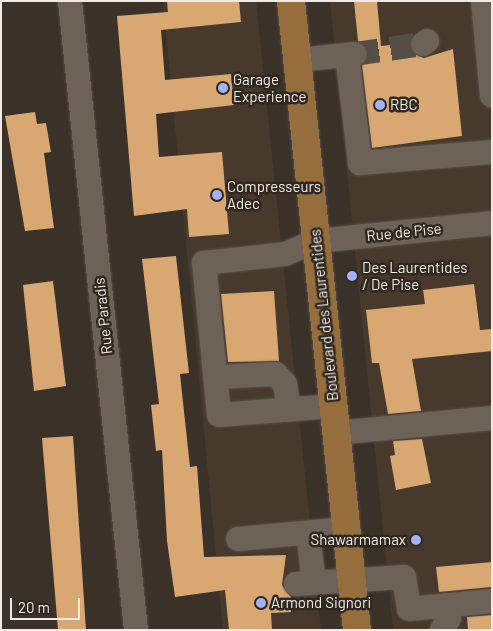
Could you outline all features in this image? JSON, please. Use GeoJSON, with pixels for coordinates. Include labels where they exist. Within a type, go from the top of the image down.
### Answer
{"type":"FeatureCollection","features":[{"type":"Feature","properties":{"kind":"main road","name":"Boulevard des Laurentides"},"geometry":{"type":"LineString","coordinates":[[291,1],[357,630]]}},
{"type":"Feature","properties":{"kind":"street","name":"Rue Paradis"},"geometry":{"type":"LineString","coordinates":[[70,1],[136,630]]}},
{"type":"Feature","properties":{"kind":"street"},"geometry":{"type":"LineString","coordinates":[[482,1],[492,96]]}},
{"type":"Feature","properties":{"kind":"street"},"geometry":{"type":"LineString","coordinates":[[298,60],[351,54],[360,163],[492,152]]}},
{"type":"Feature","properties":{"kind":"street","name":"Rue de Pise"},"geometry":{"type":"LineString","coordinates":[[215,377],[204,263],[285,254],[316,241],[492,223]]}},
{"type":"Feature","properties":{"kind":"street"},"geometry":{"type":"LineString","coordinates":[[289,410],[285,384],[276,374],[215,377],[219,415],[289,410],[333,406]]}},
{"type":"Feature","properties":{"kind":"street"},"geometry":{"type":"LineString","coordinates":[[336,433],[492,418]]}},
{"type":"Feature","properties":{"kind":"street"},"geometry":{"type":"LineString","coordinates":[[238,539],[346,529]]}},
{"type":"Feature","properties":{"kind":"street"},"geometry":{"type":"LineString","coordinates":[[308,533],[305,584],[404,577],[409,609],[492,601]]}},
{"type":"Feature","properties":{"kind":"street"},"geometry":{"type":"LineString","coordinates":[[442,630],[449,618],[447,605]]}},
{"type":"Feature","properties":{"kind":"shaded area"},"geometry":{"type":"Polygon","coordinates":[[[163,1],[256,1],[321,630],[223,630],[163,1]]]}},
{"type":"Feature","properties":{"kind":"shaded area"},"geometry":{"type":"Polygon","coordinates":[[[330,1],[492,1],[492,630],[393,630],[330,1]]]}},
{"type":"Feature","properties":{"kind":"building"},"geometry":{"type":"Polygon","coordinates":[[[167,1],[239,1],[241,22],[161,30],[165,80],[231,74],[234,105],[156,114],[159,157],[222,152],[229,234],[189,237],[187,209],[134,216],[117,16],[168,12],[167,1]]]}},
{"type":"Feature","properties":{"kind":"building"},"geometry":{"type":"Polygon","coordinates":[[[354,1],[377,1],[381,46],[410,43],[412,53],[424,58],[453,49],[462,136],[372,148],[362,66],[369,52],[358,41],[354,1]]]}},
{"type":"Feature","properties":{"kind":"building"},"geometry":{"type":"Polygon","coordinates":[[[35,112],[37,124],[46,123],[51,152],[44,153],[54,228],[25,231],[5,116],[35,112]]]}},
{"type":"Feature","properties":{"kind":"building"},"geometry":{"type":"Polygon","coordinates":[[[176,256],[189,373],[180,374],[190,467],[197,466],[204,557],[286,555],[282,585],[291,597],[291,612],[271,613],[272,630],[229,630],[225,590],[175,597],[167,541],[162,450],[156,451],[151,405],[159,404],[142,259],[176,256]]]}},
{"type":"Feature","properties":{"kind":"building"},"geometry":{"type":"Polygon","coordinates":[[[53,281],[66,386],[34,391],[23,285],[53,281]]]}},
{"type":"Feature","properties":{"kind":"building"},"geometry":{"type":"Polygon","coordinates":[[[474,284],[480,330],[492,329],[492,351],[412,359],[421,411],[388,414],[379,363],[372,363],[366,310],[425,304],[423,290],[474,284]]]}},
{"type":"Feature","properties":{"kind":"building"},"geometry":{"type":"Polygon","coordinates":[[[274,291],[279,361],[228,362],[221,294],[274,291]]]}},
{"type":"Feature","properties":{"kind":"building"},"geometry":{"type":"Polygon","coordinates":[[[73,436],[86,630],[58,630],[42,438],[73,436]]]}},
{"type":"Feature","properties":{"kind":"building"},"geometry":{"type":"Polygon","coordinates":[[[422,439],[431,483],[396,490],[390,456],[395,455],[393,441],[422,439]]]}},
{"type":"Feature","properties":{"kind":"building"},"geometry":{"type":"Polygon","coordinates":[[[492,562],[492,587],[439,592],[436,567],[492,562]]]}},
{"type":"Feature","properties":{"kind":"building"},"geometry":{"type":"Polygon","coordinates":[[[492,615],[492,630],[468,630],[467,617],[492,615]]]}},
{"type":"Feature","properties":{"kind":"tunnel"},"geometry":{"type":"LineString","coordinates":[[355,54],[423,44]]}},
{"type":"Feature","properties":{"kind":"place","name":"Garage Experience"},"geometry":{"type":"Point","coordinates":[223,88]}},
{"type":"Feature","properties":{"kind":"place","name":"RBC"},"geometry":{"type":"Point","coordinates":[380,105]}},
{"type":"Feature","properties":{"kind":"place","name":"Compresseurs Adec"},"geometry":{"type":"Point","coordinates":[217,195]}},
{"type":"Feature","properties":{"kind":"place","name":"Des Laurentides / De Pise"},"geometry":{"type":"Point","coordinates":[352,276]}},
{"type":"Feature","properties":{"kind":"place","name":"Shawarmamax"},"geometry":{"type":"Point","coordinates":[416,540]}},
{"type":"Feature","properties":{"kind":"place","name":"Armond Signori"},"geometry":{"type":"Point","coordinates":[261,603]}}]}
